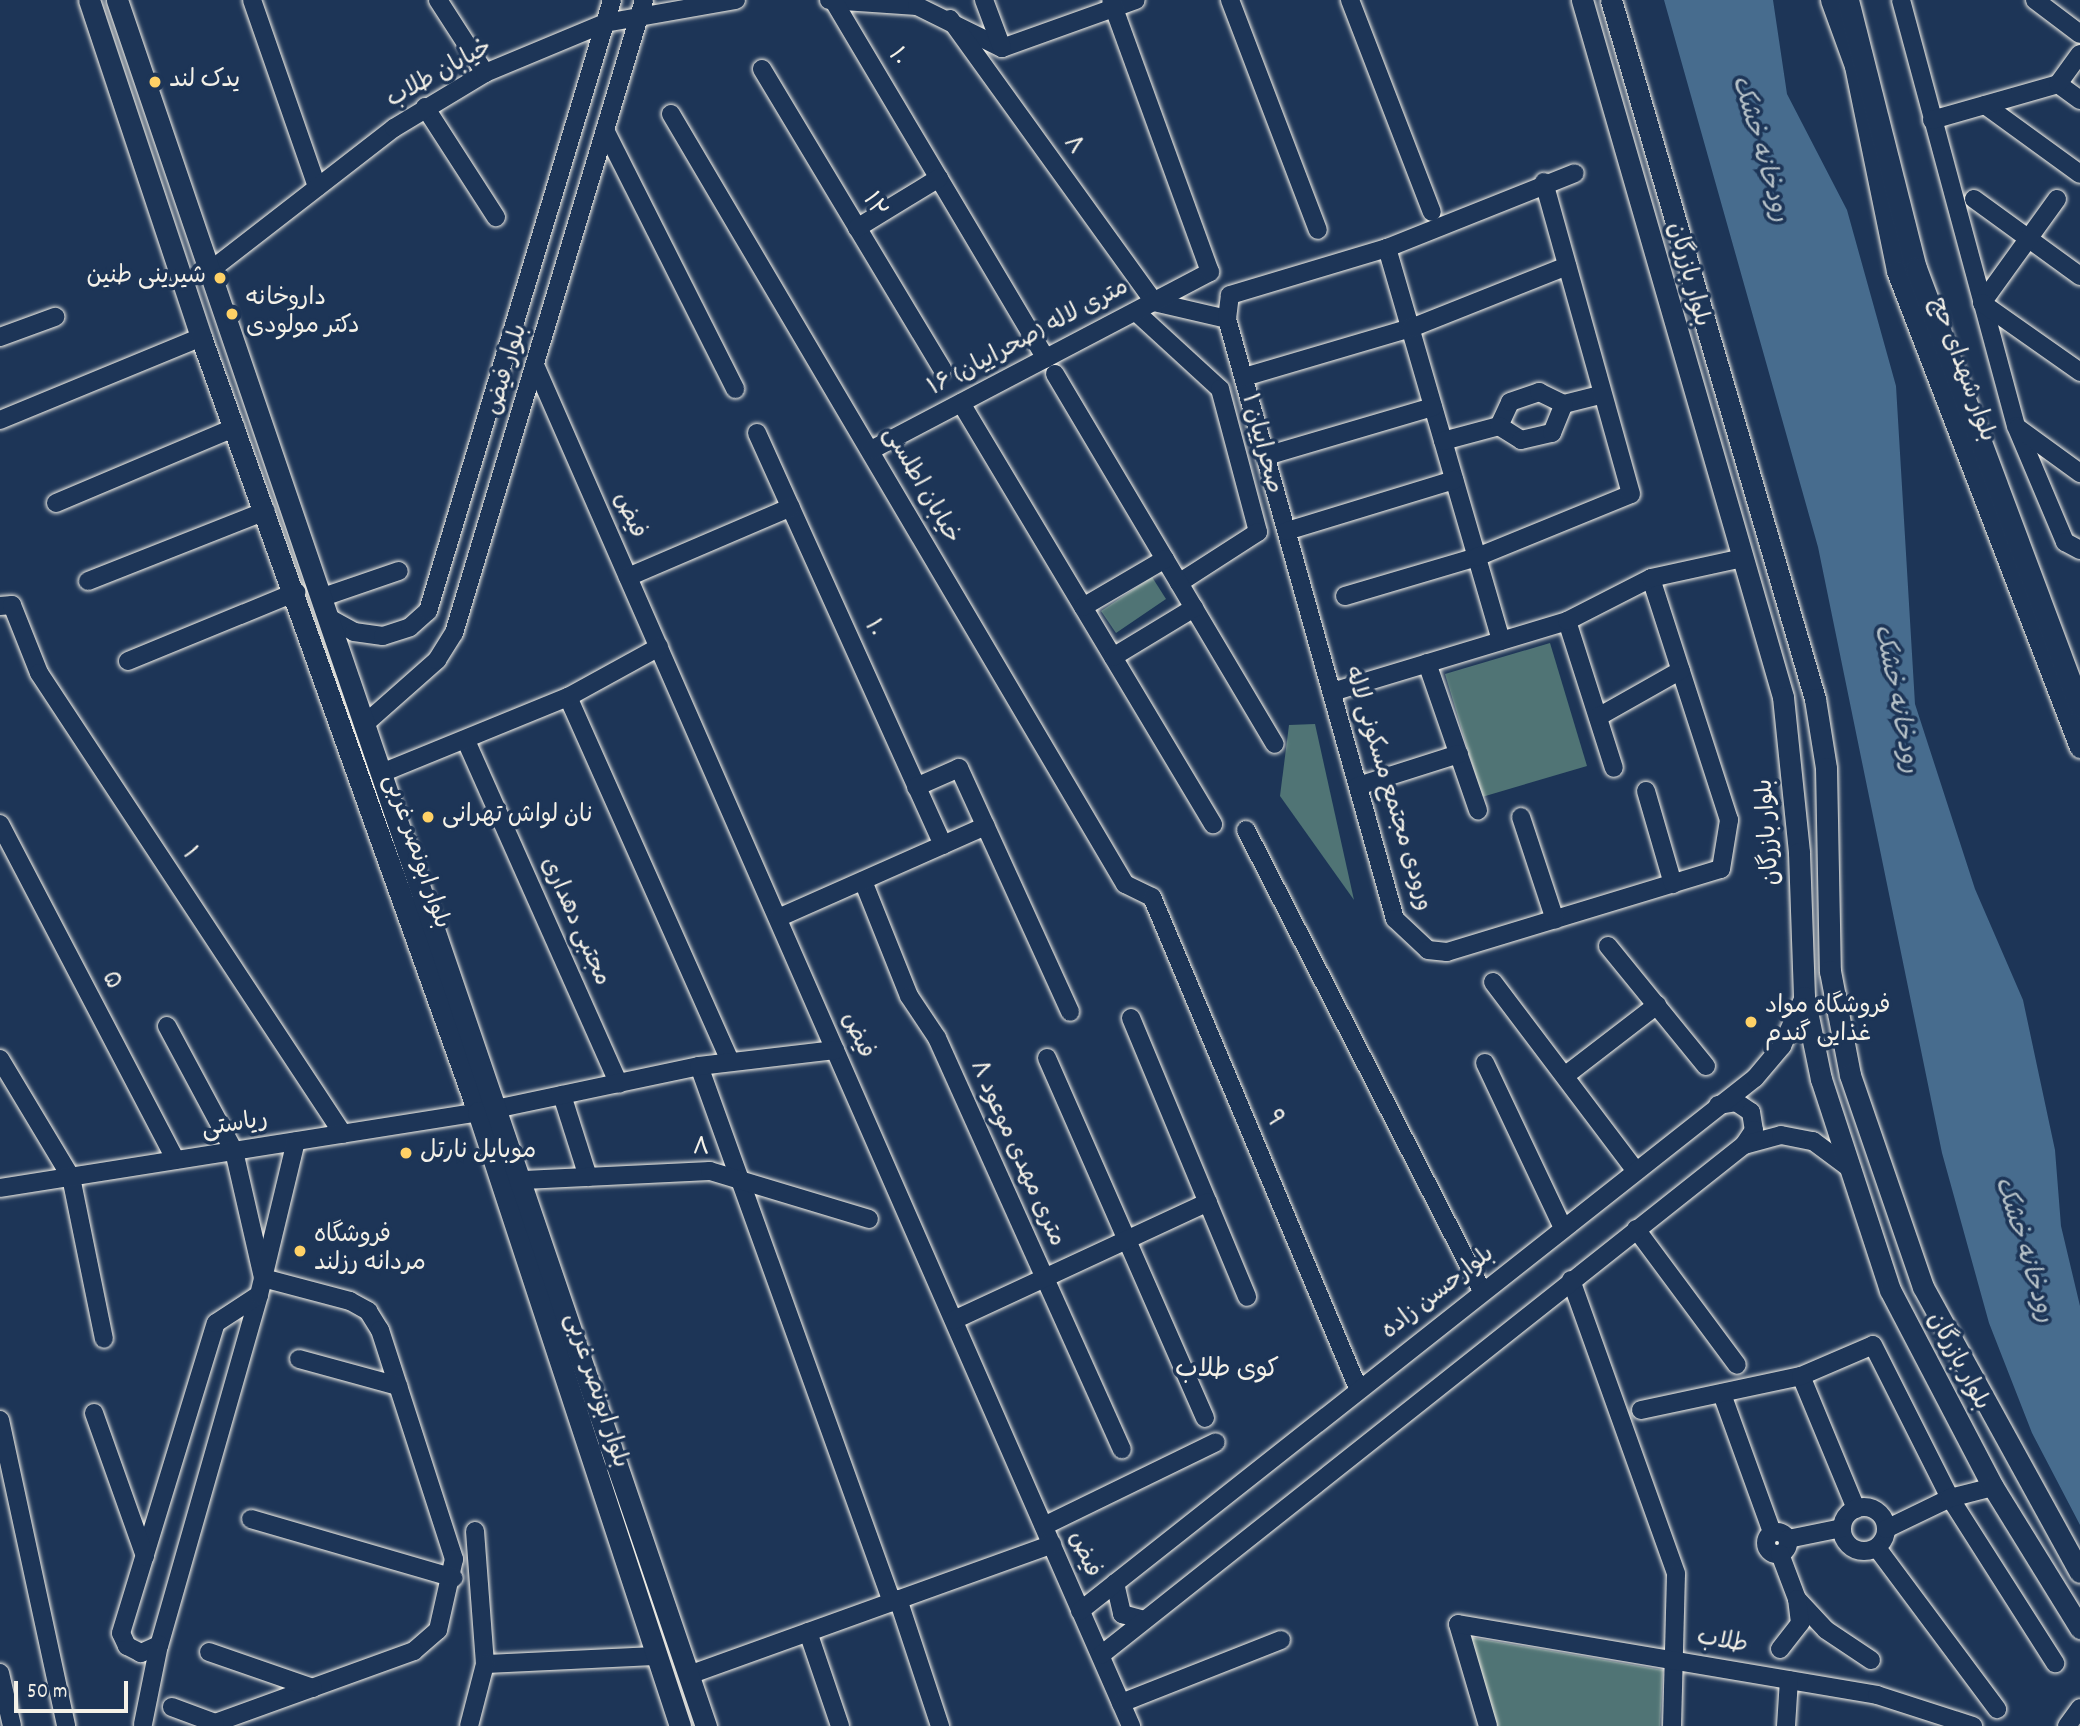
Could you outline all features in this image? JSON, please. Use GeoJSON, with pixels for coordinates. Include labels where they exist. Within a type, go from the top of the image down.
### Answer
{"type":"FeatureCollection","features":[{"type":"Feature","properties":{"kind":"main road","name":"بلوار ابونصر غربی"},"geometry":{"type":"LineString","coordinates":[[89,0],[201,337],[296,592],[478,1112],[592,1466],[680,1726]]}},
{"type":"Feature","properties":{"kind":"main road","name":"بلوار ابونصر غربی"},"geometry":{"type":"LineString","coordinates":[[117,0],[207,273],[331,619],[500,1108],[706,1726]]}},
{"type":"Feature","properties":{"kind":"main road","name":"بلوار بازرگان"},"geometry":{"type":"LineString","coordinates":[[1582,0],[1667,306],[1783,697],[1804,997],[1821,1079],[1890,1290],[1993,1487],[2080,1628]]}},
{"type":"Feature","properties":{"kind":"main road","name":"بلوار بازرگان"},"geometry":{"type":"LineString","coordinates":[[1611,0],[1698,306],[1815,699],[1826,768],[1830,971],[1850,1075],[1923,1287],[2080,1572]]}},
{"type":"Feature","properties":{"kind":"main road","name":"بلوار شهدای حج"},"geometry":{"type":"LineString","coordinates":[[1831,0],[1855,66],[1897,271],[2080,747]]}},
{"type":"Feature","properties":{"kind":"main road","name":"بلوار شهدای حج"},"geometry":{"type":"LineString","coordinates":[[1848,0],[1916,268],[2080,706]]}},
{"type":"Feature","properties":{"kind":"main road"},"geometry":{"type":"LineString","coordinates":[[1667,306],[1698,306]]}},
{"type":"Feature","properties":{"kind":"main road"},"geometry":{"type":"LineString","coordinates":[[592,1466],[617,1458]]}},
{"type":"Feature","properties":{"kind":"street"},"geometry":{"type":"LineString","coordinates":[[252,0],[317,187]]}},
{"type":"Feature","properties":{"kind":"street"},"geometry":{"type":"LineString","coordinates":[[438,0],[485,73]]}},
{"type":"Feature","properties":{"kind":"street","name":"بلوار فیض"},"geometry":{"type":"LineString","coordinates":[[331,619],[354,632],[383,636],[410,627],[428,611],[612,0]]}},
{"type":"Feature","properties":{"kind":"street","name":"خیابان طلاب"},"geometry":{"type":"LineString","coordinates":[[207,273],[425,107],[485,73],[642,7],[736,0]]}},
{"type":"Feature","properties":{"kind":"street"},"geometry":{"type":"LineString","coordinates":[[831,0],[928,6],[1002,48]]}},
{"type":"Feature","properties":{"kind":"street","name":"۱۰"},"geometry":{"type":"LineString","coordinates":[[831,0],[1179,583]]}},
{"type":"Feature","properties":{"kind":"street"},"geometry":{"type":"LineString","coordinates":[[984,0],[1002,48]]}},
{"type":"Feature","properties":{"kind":"street"},"geometry":{"type":"LineString","coordinates":[[1002,48],[1113,4],[1136,0]]}},
{"type":"Feature","properties":{"kind":"street"},"geometry":{"type":"LineString","coordinates":[[1230,0],[1318,230]]}},
{"type":"Feature","properties":{"kind":"street"},"geometry":{"type":"LineString","coordinates":[[1350,0],[1432,212]]}},
{"type":"Feature","properties":{"kind":"street"},"geometry":{"type":"LineString","coordinates":[[1901,0],[2016,426],[2065,542],[2080,550]]}},
{"type":"Feature","properties":{"kind":"street"},"geometry":{"type":"LineString","coordinates":[[2035,0],[2080,34]]}},
{"type":"Feature","properties":{"kind":"street","name":"۱۶ متری لاله (صحراییان)"},"geometry":{"type":"LineString","coordinates":[[871,450],[961,403],[1050,366],[1136,312],[1210,272],[1113,4]]}},
{"type":"Feature","properties":{"kind":"street","name":"بلوار فیض"},"geometry":{"type":"LineString","coordinates":[[367,722],[438,660],[454,634],[642,7]]}},
{"type":"Feature","properties":{"kind":"street","name":"۸"},"geometry":{"type":"LineString","coordinates":[[950,19],[1154,302]]}},
{"type":"Feature","properties":{"kind":"street"},"geometry":{"type":"LineString","coordinates":[[1933,120],[2058,84],[2080,54]]}},
{"type":"Feature","properties":{"kind":"street","name":"۱۲"},"geometry":{"type":"LineString","coordinates":[[762,69],[942,369]]}},
{"type":"Feature","properties":{"kind":"street"},"geometry":{"type":"LineString","coordinates":[[2058,84],[2080,100]]}},
{"type":"Feature","properties":{"kind":"street"},"geometry":{"type":"LineString","coordinates":[[1985,105],[2080,174]]}},
{"type":"Feature","properties":{"kind":"street"},"geometry":{"type":"LineString","coordinates":[[425,107],[496,217]]}},
{"type":"Feature","properties":{"kind":"street","name":"خيابان اطلسى"},"geometry":{"type":"LineString","coordinates":[[671,114],[1125,884]]}},
{"type":"Feature","properties":{"kind":"street"},"geometry":{"type":"LineString","coordinates":[[606,130],[735,389]]}},
{"type":"Feature","properties":{"kind":"street"},"geometry":{"type":"LineString","coordinates":[[1154,302],[1227,319],[1230,295],[1387,248],[1544,182],[1575,173]]}},
{"type":"Feature","properties":{"kind":"street"},"geometry":{"type":"LineString","coordinates":[[857,228],[939,178]]}},
{"type":"Feature","properties":{"kind":"street"},"geometry":{"type":"LineString","coordinates":[[1345,596],[1476,557],[1631,494],[1601,395],[1544,182]]}},
{"type":"Feature","properties":{"kind":"street"},"geometry":{"type":"LineString","coordinates":[[1975,199],[2080,276]]}},
{"type":"Feature","properties":{"kind":"street"},"geometry":{"type":"LineString","coordinates":[[1982,303],[2057,199]]}},
{"type":"Feature","properties":{"kind":"street"},"geometry":{"type":"LineString","coordinates":[[1387,248],[1501,641]]}},
{"type":"Feature","properties":{"kind":"street"},"geometry":{"type":"LineString","coordinates":[[1244,377],[1410,328],[1567,266]]}},
{"type":"Feature","properties":{"kind":"street"},"geometry":{"type":"LineString","coordinates":[[1982,303],[2080,372]]}},
{"type":"Feature","properties":{"kind":"street","name":"صحراییان ۱"},"geometry":{"type":"LineString","coordinates":[[1136,312],[1220,389],[1258,532],[1179,583]]}},
{"type":"Feature","properties":{"kind":"street"},"geometry":{"type":"LineString","coordinates":[[0,337],[55,317]]}},
{"type":"Feature","properties":{"kind":"street","name":"ورودی مجتمع مسکونی لاله"},"geometry":{"type":"LineString","coordinates":[[1227,319],[1395,919],[1428,950],[1447,952],[1721,869],[1729,820],[1651,578]]}},
{"type":"Feature","properties":{"kind":"street"},"geometry":{"type":"LineString","coordinates":[[0,420],[201,337]]}},
{"type":"Feature","properties":{"kind":"street","name":"فیض"},"geometry":{"type":"LineString","coordinates":[[535,365],[1131,1726]]}},
{"type":"Feature","properties":{"kind":"street"},"geometry":{"type":"LineString","coordinates":[[1499,426],[1510,402],[1539,392],[1564,404],[1601,395]]}},
{"type":"Feature","properties":{"kind":"street"},"geometry":{"type":"LineString","coordinates":[[961,403],[1213,824]]}},
{"type":"Feature","properties":{"kind":"street"},"geometry":{"type":"LineString","coordinates":[[1443,441],[1499,426],[1521,440],[1552,433],[1564,404]]}},
{"type":"Feature","properties":{"kind":"street"},"geometry":{"type":"LineString","coordinates":[[1266,456],[1433,407]]}},
{"type":"Feature","properties":{"kind":"street"},"geometry":{"type":"LineString","coordinates":[[2016,426],[2080,473]]}},
{"type":"Feature","properties":{"kind":"street"},"geometry":{"type":"LineString","coordinates":[[56,503],[236,427]]}},
{"type":"Feature","properties":{"kind":"street","name":"۱۰"},"geometry":{"type":"LineString","coordinates":[[757,433],[943,845]]}},
{"type":"Feature","properties":{"kind":"street"},"geometry":{"type":"LineString","coordinates":[[1287,531],[1454,480]]}},
{"type":"Feature","properties":{"kind":"street"},"geometry":{"type":"LineString","coordinates":[[465,488],[495,498]]}},
{"type":"Feature","properties":{"kind":"street"},"geometry":{"type":"LineString","coordinates":[[628,577],[790,507]]}},
{"type":"Feature","properties":{"kind":"street"},"geometry":{"type":"LineString","coordinates":[[88,581],[266,511]]}},
{"type":"Feature","properties":{"kind":"street"},"geometry":{"type":"LineString","coordinates":[[1332,692],[1567,621],[1651,578],[1743,558]]}},
{"type":"Feature","properties":{"kind":"street"},"geometry":{"type":"LineString","coordinates":[[1083,607],[1165,559]]}},
{"type":"Feature","properties":{"kind":"street"},"geometry":{"type":"LineString","coordinates":[[323,597],[399,571]]}},
{"type":"Feature","properties":{"kind":"street"},"geometry":{"type":"LineString","coordinates":[[1179,583],[1275,744]]}},
{"type":"Feature","properties":{"kind":"street"},"geometry":{"type":"LineString","coordinates":[[128,661],[296,592]]}},
{"type":"Feature","properties":{"kind":"street","name":"۱"},"geometry":{"type":"LineString","coordinates":[[0,606],[12,605],[39,673],[343,1134]]}},
{"type":"Feature","properties":{"kind":"street"},"geometry":{"type":"LineString","coordinates":[[1113,657],[1194,608]]}},
{"type":"Feature","properties":{"kind":"street"},"geometry":{"type":"LineString","coordinates":[[1567,621],[1614,768]]}},
{"type":"Feature","properties":{"kind":"street"},"geometry":{"type":"LineString","coordinates":[[384,772],[467,743],[568,697],[659,647]]}},
{"type":"Feature","properties":{"kind":"street"},"geometry":{"type":"LineString","coordinates":[[1427,663],[1478,810]]}},
{"type":"Feature","properties":{"kind":"street"},"geometry":{"type":"LineString","coordinates":[[1598,716],[1681,670]]}},
{"type":"Feature","properties":{"kind":"street"},"geometry":{"type":"LineString","coordinates":[[568,697],[730,1061]]}},
{"type":"Feature","properties":{"kind":"street","name":"مجتبی دهداری"},"geometry":{"type":"LineString","coordinates":[[467,743],[619,1084]]}},
{"type":"Feature","properties":{"kind":"street"},"geometry":{"type":"LineString","coordinates":[[1358,786],[1459,754]]}},
{"type":"Feature","properties":{"kind":"street"},"geometry":{"type":"LineString","coordinates":[[916,786],[959,768],[1070,1012]]}},
{"type":"Feature","properties":{"kind":"street"},"geometry":{"type":"LineString","coordinates":[[1646,791],[1673,884]]}},
{"type":"Feature","properties":{"kind":"street"},"geometry":{"type":"LineString","coordinates":[[1521,817],[1555,920]]}},
{"type":"Feature","properties":{"kind":"street","name":"۵"},"geometry":{"type":"LineString","coordinates":[[0,824],[176,1160]]}},
{"type":"Feature","properties":{"kind":"street"},"geometry":{"type":"LineString","coordinates":[[778,918],[986,826]]}},
{"type":"Feature","properties":{"kind":"street"},"geometry":{"type":"LineString","coordinates":[[1246,830],[1482,1290]]}},
{"type":"Feature","properties":{"kind":"street","name":"۸ متری مهدی موعود"},"geometry":{"type":"LineString","coordinates":[[863,881],[909,996],[937,1038],[1122,1449]]}},
{"type":"Feature","properties":{"kind":"street","name":"۹"},"geometry":{"type":"LineString","coordinates":[[1125,884],[1152,897],[1358,1388]]}},
{"type":"Feature","properties":{"kind":"street"},"geometry":{"type":"LineString","coordinates":[[1608,946],[1706,1066]]}},
{"type":"Feature","properties":{"kind":"street"},"geometry":{"type":"LineString","coordinates":[[1493,982],[1566,1075],[1634,1170]]}},
{"type":"Feature","properties":{"kind":"street","name":"بلوارحسن زاده"},"geometry":{"type":"LineString","coordinates":[[1080,1611],[1482,1290],[1755,1078],[1782,1046],[1804,997]]}},
{"type":"Feature","properties":{"kind":"street"},"geometry":{"type":"LineString","coordinates":[[1566,1075],[1657,1006]]}},
{"type":"Feature","properties":{"kind":"street"},"geometry":{"type":"LineString","coordinates":[[1132,1018],[1247,1297]]}},
{"type":"Feature","properties":{"kind":"street"},"geometry":{"type":"LineString","coordinates":[[167,1026],[234,1151],[261,1286]]}},
{"type":"Feature","properties":{"kind":"street"},"geometry":{"type":"LineString","coordinates":[[500,1108],[699,1066],[835,1050]]}},
{"type":"Feature","properties":{"kind":"street"},"geometry":{"type":"LineString","coordinates":[[1047,1058],[1205,1418]]}},
{"type":"Feature","properties":{"kind":"street"},"geometry":{"type":"LineString","coordinates":[[0,1059],[71,1177],[104,1339]]}},
{"type":"Feature","properties":{"kind":"street"},"geometry":{"type":"LineString","coordinates":[[1485,1063],[1563,1228]]}},
{"type":"Feature","properties":{"kind":"street"},"geometry":{"type":"LineString","coordinates":[[699,1066],[735,1178],[940,1726]]}},
{"type":"Feature","properties":{"kind":"street"},"geometry":{"type":"LineString","coordinates":[[562,1095],[588,1177]]}},
{"type":"Feature","properties":{"kind":"street"},"geometry":{"type":"LineString","coordinates":[[1101,1655],[1744,1144],[1754,1130],[1751,1112],[1736,1102],[1718,1105]]}},
{"type":"Feature","properties":{"kind":"street","name":"ریاستی"},"geometry":{"type":"LineString","coordinates":[[0,1188],[478,1112]]}},
{"type":"Feature","properties":{"kind":"street"},"geometry":{"type":"LineString","coordinates":[[1744,1144],[1782,1135],[1813,1141],[1852,1170]]}},
{"type":"Feature","properties":{"kind":"street"},"geometry":{"type":"LineString","coordinates":[[143,1724],[159,1645],[261,1286],[296,1141]]}},
{"type":"Feature","properties":{"kind":"street","name":"۸"},"geometry":{"type":"LineString","coordinates":[[524,1180],[710,1171],[869,1219]]}},
{"type":"Feature","properties":{"kind":"street"},"geometry":{"type":"LineString","coordinates":[[954,1320],[1208,1202]]}},
{"type":"Feature","properties":{"kind":"street"},"geometry":{"type":"LineString","coordinates":[[1636,1229],[1737,1364]]}},
{"type":"Feature","properties":{"kind":"street"},"geometry":{"type":"LineString","coordinates":[[1571,1280],[1676,1574],[1676,1660],[1672,1726]]}},
{"type":"Feature","properties":{"kind":"street"},"geometry":{"type":"LineString","coordinates":[[172,1707],[215,1723],[414,1651],[438,1630],[454,1578],[454,1559],[398,1386],[368,1311],[261,1286]]}},
{"type":"Feature","properties":{"kind":"street"},"geometry":{"type":"LineString","coordinates":[[159,1645],[142,1653],[127,1646],[121,1633],[216,1323],[261,1286]]}},
{"type":"Feature","properties":{"kind":"street"},"geometry":{"type":"LineString","coordinates":[[1641,1410],[1801,1376],[1873,1345],[1950,1498],[2055,1663]]}},
{"type":"Feature","properties":{"kind":"street"},"geometry":{"type":"LineString","coordinates":[[299,1360],[398,1386]]}},
{"type":"Feature","properties":{"kind":"street"},"geometry":{"type":"LineString","coordinates":[[1801,1376],[1856,1509]]}},
{"type":"Feature","properties":{"kind":"street"},"geometry":{"type":"LineString","coordinates":[[1722,1394],[1729,1418],[1780,1542],[1797,1599],[1800,1622],[1780,1649]]}},
{"type":"Feature","properties":{"kind":"street"},"geometry":{"type":"LineString","coordinates":[[1703,1397],[1729,1418]]}},
{"type":"Feature","properties":{"kind":"street"},"geometry":{"type":"LineString","coordinates":[[94,1413],[145,1556]]}},
{"type":"Feature","properties":{"kind":"street"},"geometry":{"type":"LineString","coordinates":[[0,1420],[66,1726]]}},
{"type":"Feature","properties":{"kind":"street"},"geometry":{"type":"LineString","coordinates":[[1044,1526],[1216,1442]]}},
{"type":"Feature","properties":{"kind":"street"},"geometry":{"type":"LineString","coordinates":[[1877,1548],[1886,1529],[1950,1498],[1993,1487]]}},
{"type":"Feature","properties":{"kind":"street"},"geometry":{"type":"LineString","coordinates":[[1780,1542],[1842,1528],[1856,1509]]}},
{"type":"Feature","properties":{"kind":"street"},"geometry":{"type":"LineString","coordinates":[[1856,1509],[1876,1511],[1886,1529]]}},
{"type":"Feature","properties":{"kind":"street"},"geometry":{"type":"LineString","coordinates":[[251,1519],[454,1578]]}},
{"type":"Feature","properties":{"kind":"street"},"geometry":{"type":"LineString","coordinates":[[1842,1528],[1850,1546],[1877,1548],[1997,1709]]}},
{"type":"Feature","properties":{"kind":"street"},"geometry":{"type":"LineString","coordinates":[[469,1726],[485,1664],[475,1531]]}},
{"type":"Feature","properties":{"kind":"street"},"geometry":{"type":"LineString","coordinates":[[689,1675],[1052,1544]]}},
{"type":"Feature","properties":{"kind":"street"},"geometry":{"type":"LineString","coordinates":[[1115,1583],[1115,1605],[1122,1614],[1144,1620]]}},
{"type":"Feature","properties":{"kind":"street"},"geometry":{"type":"LineString","coordinates":[[1797,1599],[1826,1630],[1871,1660]]}},
{"type":"Feature","properties":{"kind":"street"},"geometry":{"type":"LineString","coordinates":[[1800,1622],[1826,1630]]}},
{"type":"Feature","properties":{"kind":"street","name":"طلاب"},"geometry":{"type":"LineString","coordinates":[[1488,1726],[1458,1624],[1877,1695],[1973,1726]]}},
{"type":"Feature","properties":{"kind":"street"},"geometry":{"type":"LineString","coordinates":[[808,1632],[840,1726]]}},
{"type":"Feature","properties":{"kind":"street"},"geometry":{"type":"LineString","coordinates":[[1121,1703],[1280,1640]]}},
{"type":"Feature","properties":{"kind":"street"},"geometry":{"type":"LineString","coordinates":[[209,1652],[313,1688]]}},
{"type":"Feature","properties":{"kind":"street"},"geometry":{"type":"LineString","coordinates":[[485,1664],[656,1656]]}},
{"type":"Feature","properties":{"kind":"street"},"geometry":{"type":"LineString","coordinates":[[0,1673],[12,1726]]}},
{"type":"Feature","properties":{"kind":"street"},"geometry":{"type":"LineString","coordinates":[[1786,1726],[1789,1680]]}},
{"type":"Feature","properties":{"kind":"street"},"geometry":{"type":"LineString","coordinates":[[2067,1726],[2080,1708]]}},
{"type":"Feature","properties":{"kind":"green space"},"geometry":{"type":"Polygon","coordinates":[[[1152,577],[1166,599],[1116,633],[1101,611],[1152,577]]]}},
{"type":"Feature","properties":{"kind":"green space"},"geometry":{"type":"Polygon","coordinates":[[[1550,643],[1587,766],[1482,797],[1445,674],[1550,643]]]}},
{"type":"Feature","properties":{"kind":"green space"},"geometry":{"type":"Polygon","coordinates":[[[1315,724],[1354,900],[1280,796],[1289,725],[1315,724]]]}},
{"type":"Feature","properties":{"kind":"green space"},"geometry":{"type":"Polygon","coordinates":[[[1469,1637],[1663,1670],[1660,1726],[1497,1726],[1469,1637]]]}},
{"type":"Feature","properties":{"kind":"water","name":"رودخانه خشک"},"geometry":{"type":"Polygon","coordinates":[[[1664,0],[1773,0],[1787,94],[1847,210],[1896,386],[1915,704],[1975,889],[2023,1000],[2055,1150],[2061,1226],[2080,1306],[2080,1525],[2032,1433],[1989,1323],[1942,1153],[1818,547],[1664,0]]]}},
{"type":"Feature","properties":{"kind":"place","name":"یدک لند"},"geometry":{"type":"Point","coordinates":[155,82]}},
{"type":"Feature","properties":{"kind":"place","name":"شیرینی طنین"},"geometry":{"type":"Point","coordinates":[220,278]}},
{"type":"Feature","properties":{"kind":"place","name":"داروخانه دکتر مولودی"},"geometry":{"type":"Point","coordinates":[232,314]}},
{"type":"Feature","properties":{"kind":"place","name":"نان لواش تهرانی"},"geometry":{"type":"Point","coordinates":[428,817]}},
{"type":"Feature","properties":{"kind":"place","name":"فروشگاه مواد غذایی گندم"},"geometry":{"type":"Point","coordinates":[1751,1022]}},
{"type":"Feature","properties":{"kind":"place","name":"موبایل نارتل"},"geometry":{"type":"Point","coordinates":[406,1153]}},
{"type":"Feature","properties":{"kind":"place","name":"فروشگاه مردانه رزلند"},"geometry":{"type":"Point","coordinates":[300,1251]}},
{"type":"Feature","properties":{"kind":"district","name":"کوی طلاب"},"geometry":{"type":"Point","coordinates":[1227,1371]}}]}
